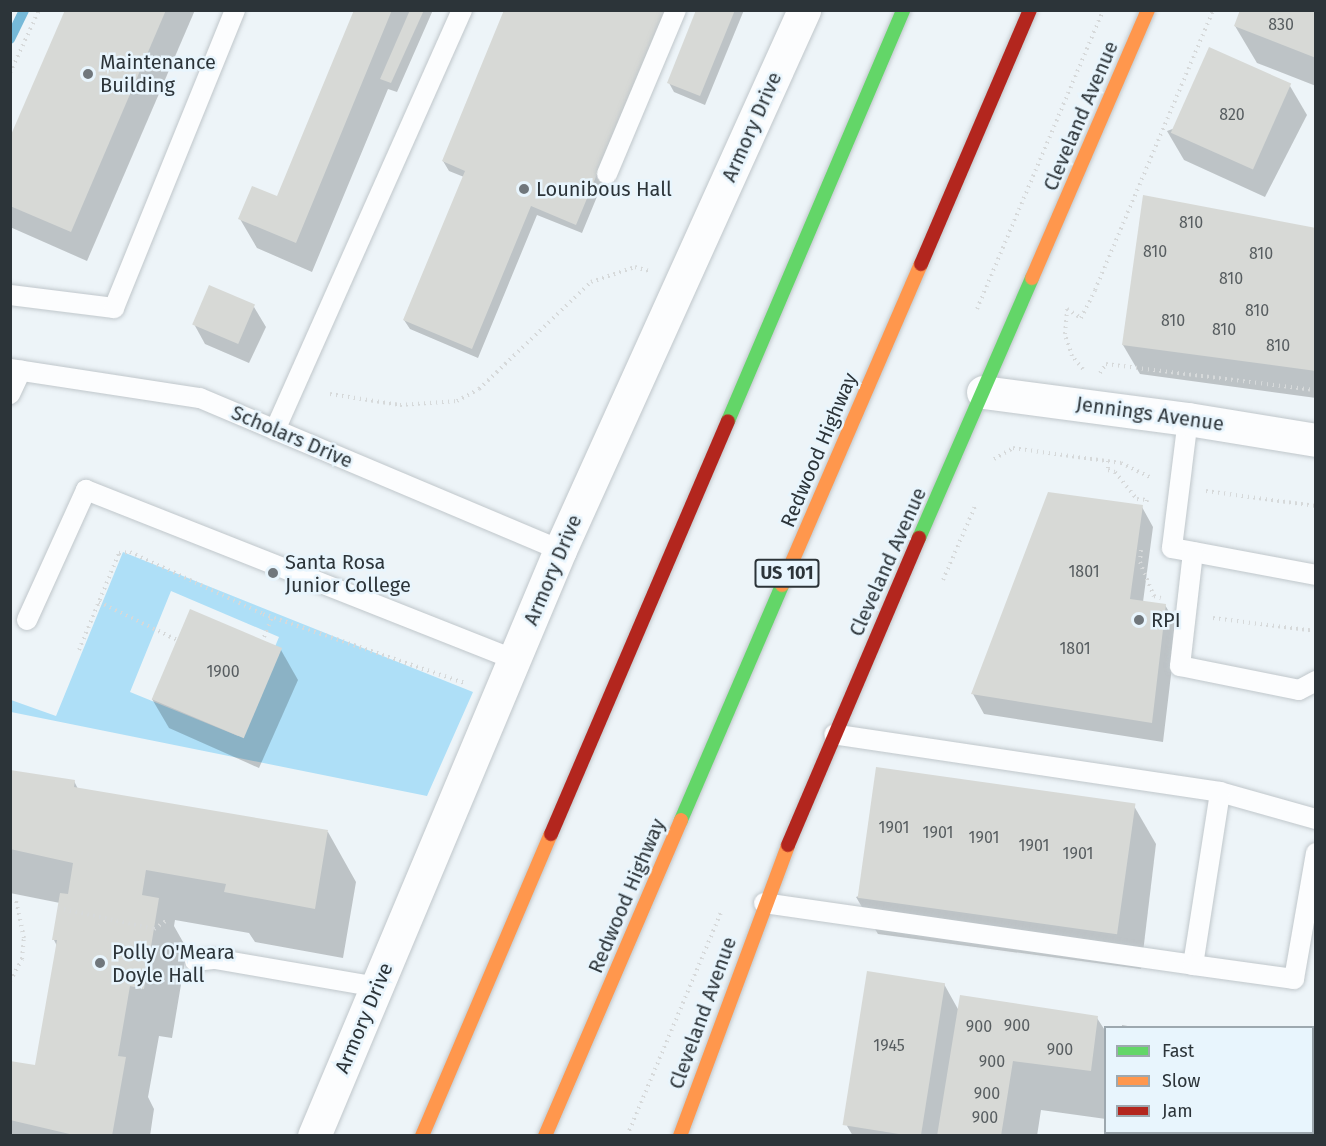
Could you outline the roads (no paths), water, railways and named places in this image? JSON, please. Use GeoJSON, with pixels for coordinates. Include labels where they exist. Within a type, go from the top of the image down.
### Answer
{"type":"FeatureCollection","features":[{"type":"Feature","properties":{"kind":"main road"},"geometry":{"type":"LineString","coordinates":[[422,1136],[903,10]]}},
{"type":"Feature","properties":{"kind":"main road","name":"Redwood Highway"},"geometry":{"type":"LineString","coordinates":[[545,1136],[1030,10]]}},
{"type":"Feature","properties":{"kind":"main road","name":"Cleveland Avenue"},"geometry":{"type":"LineString","coordinates":[[680,1136],[764,903],[834,734],[1148,10]]}},
{"type":"Feature","properties":{"kind":"street","name":"Armory Drive"},"geometry":{"type":"LineString","coordinates":[[314,1136],[516,660],[560,550],[804,10]]}},
{"type":"Feature","properties":{"kind":"street","name":"Jennings Avenue"},"geometry":{"type":"LineString","coordinates":[[983,392],[1188,419],[1316,440]]}},
{"type":"Feature","properties":{"kind":"lane"},"geometry":{"type":"LineString","coordinates":[[10,295],[114,308],[235,10]]}},
{"type":"Feature","properties":{"kind":"lane"},"geometry":{"type":"LineString","coordinates":[[276,430],[462,10]]}},
{"type":"Feature","properties":{"kind":"lane"},"geometry":{"type":"LineString","coordinates":[[607,174],[676,10]]}},
{"type":"Feature","properties":{"kind":"lane"},"geometry":{"type":"LineString","coordinates":[[10,394],[16,370]]}},
{"type":"Feature","properties":{"kind":"lane","name":"Scholars Drive"},"geometry":{"type":"LineString","coordinates":[[16,370],[200,398],[560,550]]}},
{"type":"Feature","properties":{"kind":"lane"},"geometry":{"type":"LineString","coordinates":[[1188,419],[1173,548],[1316,575]]}},
{"type":"Feature","properties":{"kind":"lane"},"geometry":{"type":"LineString","coordinates":[[27,620],[86,490],[516,660]]}},
{"type":"Feature","properties":{"kind":"lane"},"geometry":{"type":"LineString","coordinates":[[1193,552],[1180,666],[1299,690],[1316,681]]}},
{"type":"Feature","properties":{"kind":"lane"},"geometry":{"type":"LineString","coordinates":[[834,734],[1220,792],[1316,819]]}},
{"type":"Feature","properties":{"kind":"lane"},"geometry":{"type":"LineString","coordinates":[[1193,965],[1220,792]]}},
{"type":"Feature","properties":{"kind":"lane"},"geometry":{"type":"LineString","coordinates":[[764,903],[1294,980],[1316,853]]}},
{"type":"Feature","properties":{"kind":"lane"},"geometry":{"type":"LineString","coordinates":[[195,961],[215,959],[377,987]]}},
{"type":"Feature","properties":{"kind":"waterway"},"geometry":{"type":"LineString","coordinates":[[10,39],[24,10]]}},
{"type":"Feature","properties":{"kind":"place","name":"Maintenance Building"},"geometry":{"type":"Point","coordinates":[88,74]}},
{"type":"Feature","properties":{"kind":"place","name":"Lounibous Hall"},"geometry":{"type":"Point","coordinates":[524,189]}},
{"type":"Feature","properties":{"kind":"place","name":"Santa Rosa Junior College"},"geometry":{"type":"Point","coordinates":[273,573]}},
{"type":"Feature","properties":{"kind":"place","name":"RPI"},"geometry":{"type":"Point","coordinates":[1139,620]}},
{"type":"Feature","properties":{"kind":"place","name":"Polly O'Meara Doyle Hall"},"geometry":{"type":"Point","coordinates":[100,963]}}]}
